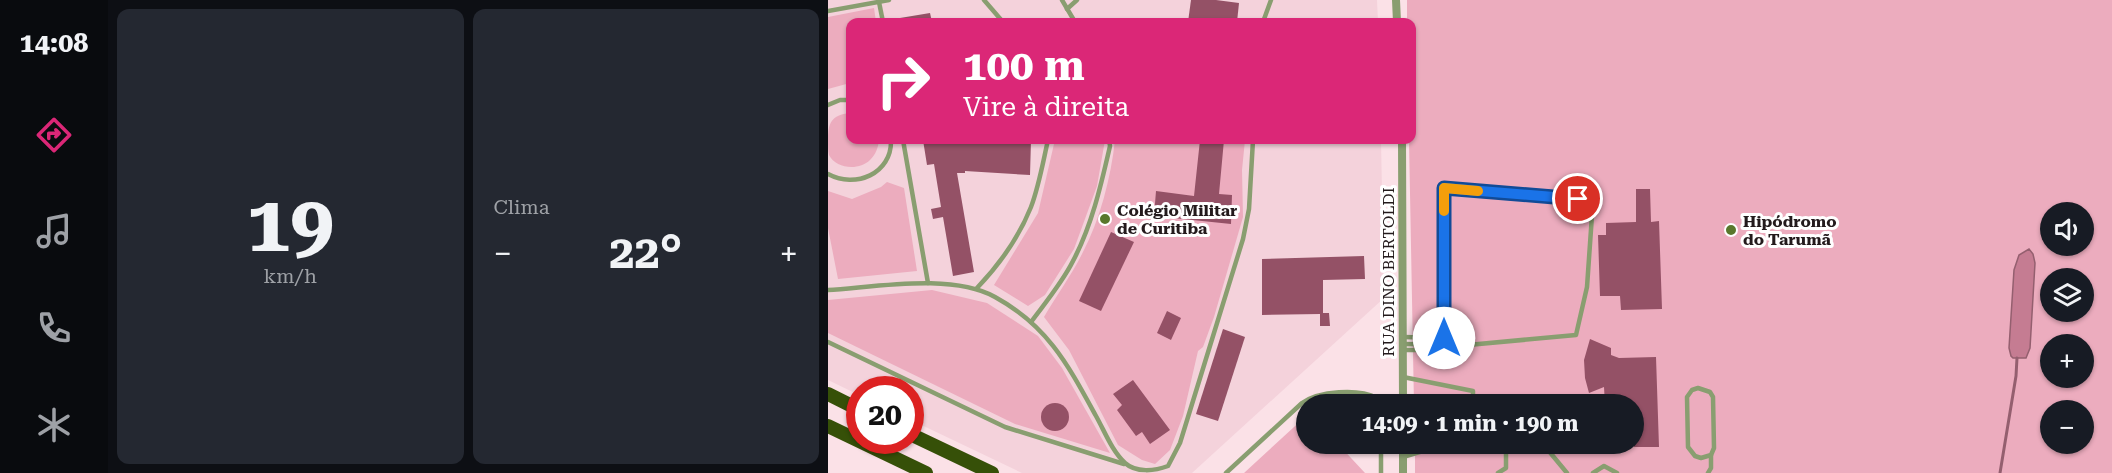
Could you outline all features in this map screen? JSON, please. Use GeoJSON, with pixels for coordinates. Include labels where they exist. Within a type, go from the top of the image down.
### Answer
{"type":"FeatureCollection","features":[{"type":"Feature","properties":{"kind":"highway"},"geometry":{"type":"LineString","coordinates":[[828,394],[846,403]]}},
{"type":"Feature","properties":{"kind":"highway"},"geometry":{"type":"LineString","coordinates":[[828,426],[926,473]]}},
{"type":"Feature","properties":{"kind":"highway"},"geometry":{"type":"LineString","coordinates":[[924,441],[992,473]]}},
{"type":"Feature","properties":{"kind":"street"},"geometry":{"type":"LineString","coordinates":[[1396,0],[1397,18]]}},
{"type":"Feature","properties":{"kind":"street","name":"RUA DINO BERTOLDI"},"geometry":{"type":"LineString","coordinates":[[1402,144],[1403,394]]}},
{"type":"Feature","properties":{"kind":"street"},"geometry":{"type":"LineString","coordinates":[[1403,457],[1403,473]]}},
{"type":"Feature","properties":{"kind":"lane"},"geometry":{"type":"LineString","coordinates":[[828,11],[889,0]]}},
{"type":"Feature","properties":{"kind":"lane"},"geometry":{"type":"LineString","coordinates":[[984,0],[1000,18]]}},
{"type":"Feature","properties":{"kind":"lane"},"geometry":{"type":"LineString","coordinates":[[1062,0],[1073,18]]}},
{"type":"Feature","properties":{"kind":"lane"},"geometry":{"type":"LineString","coordinates":[[1067,9],[1077,0]]}},
{"type":"Feature","properties":{"kind":"lane"},"geometry":{"type":"LineString","coordinates":[[1264,18],[1270,0]]}},
{"type":"Feature","properties":{"kind":"lane"},"geometry":{"type":"LineString","coordinates":[[879,2],[882,18]]}},
{"type":"Feature","properties":{"kind":"lane"},"geometry":{"type":"LineString","coordinates":[[828,105],[846,100]]}},
{"type":"Feature","properties":{"kind":"lane"},"geometry":{"type":"LineString","coordinates":[[828,174],[842,180],[868,178],[879,170],[890,144]]}},
{"type":"Feature","properties":{"kind":"lane"},"geometry":{"type":"LineString","coordinates":[[904,144],[928,283]]}},
{"type":"Feature","properties":{"kind":"lane"},"geometry":{"type":"LineString","coordinates":[[977,288],[998,263],[1031,207],[1047,144]]}},
{"type":"Feature","properties":{"kind":"lane"},"geometry":{"type":"LineString","coordinates":[[1031,322],[1073,262],[1086,232],[1101,185],[1110,144]]}},
{"type":"Feature","properties":{"kind":"lane"},"geometry":{"type":"LineString","coordinates":[[828,342],[1005,427],[1137,469],[1155,471],[1168,466],[1180,442],[1243,239],[1249,209],[1253,144]]}},
{"type":"Feature","properties":{"kind":"lane"},"geometry":{"type":"LineString","coordinates":[[1403,344],[1438,350],[1443,341],[1444,188],[1593,201],[1587,288],[1576,335],[1468,345],[1443,341],[1403,344]]}},
{"type":"Feature","properties":{"kind":"lane"},"geometry":{"type":"LineString","coordinates":[[828,290],[928,283],[977,288],[1021,312],[1050,340],[1067,363],[1126,465]]}},
{"type":"Feature","properties":{"kind":"lane"},"geometry":{"type":"LineString","coordinates":[[1403,377],[1473,391],[1473,394]]}},
{"type":"Feature","properties":{"kind":"lane"},"geometry":{"type":"LineString","coordinates":[[1708,473],[1711,468],[1714,437],[1713,397],[1710,392],[1698,388],[1692,390],[1687,397],[1688,447],[1695,456],[1701,458],[1711,455]]}},
{"type":"Feature","properties":{"kind":"lane"},"geometry":{"type":"LineString","coordinates":[[1323,394],[1365,394]]}},
{"type":"Feature","properties":{"kind":"lane"},"geometry":{"type":"LineString","coordinates":[[1226,473],[1296,409]]}},
{"type":"Feature","properties":{"kind":"lane"},"geometry":{"type":"LineString","coordinates":[[1381,454],[1381,473]]}},
{"type":"Feature","properties":{"kind":"lane"},"geometry":{"type":"LineString","coordinates":[[1403,457],[1413,454]]}},
{"type":"Feature","properties":{"kind":"lane"},"geometry":{"type":"LineString","coordinates":[[1498,473],[1506,468],[1506,454]]}},
{"type":"Feature","properties":{"kind":"lane"},"geometry":{"type":"LineString","coordinates":[[1551,454],[1567,473]]}},
{"type":"Feature","properties":{"kind":"lane"},"geometry":{"type":"LineString","coordinates":[[1593,473],[1604,466],[1617,473]]}},
{"type":"Feature","properties":{"kind":"shaded area","name":"Colégio Militar de Curitiba"},"geometry":{"type":"Polygon","coordinates":[[[828,0],[1377,0],[1378,18],[846,18],[846,144],[1381,144],[1384,298],[1192,473],[1022,473],[924,426],[924,376],[846,376],[846,389],[828,380],[828,0]]]}},
{"type":"Feature","properties":{"kind":"shaded area","name":"Hipódromo do Tarumã"},"geometry":{"type":"Polygon","coordinates":[[[1407,0],[2112,0],[2112,473],[1415,473],[1415,454],[1644,454],[1644,394],[1414,394],[1409,144],[1416,144],[1416,18],[1407,18],[1407,0]]]}},
{"type":"Feature","properties":{"kind":"shaded area"},"geometry":{"type":"Polygon","coordinates":[[[874,8],[875,18],[846,18],[846,84],[828,89],[828,17],[874,8]]]}},
{"type":"Feature","properties":{"kind":"shaded area"},"geometry":{"type":"Polygon","coordinates":[[[846,114],[846,144],[878,144],[870,160],[860,166],[842,166],[832,160],[829,155],[830,125],[835,118],[846,114]]]}},
{"type":"Feature","properties":{"kind":"shaded area"},"geometry":{"type":"Polygon","coordinates":[[[1054,144],[1104,144],[1097,186],[1074,249],[1045,295],[1028,306],[994,285],[1038,213],[1054,144]]]}},
{"type":"Feature","properties":{"kind":"shaded area"},"geometry":{"type":"Polygon","coordinates":[[[1114,144],[1245,144],[1242,170],[1243,217],[1214,317],[1203,347],[1198,351],[1183,416],[1170,450],[1155,464],[1142,460],[1118,445],[1069,350],[1044,317],[1078,262],[1088,241],[1099,213],[1111,169],[1114,144]]]}},
{"type":"Feature","properties":{"kind":"shaded area"},"geometry":{"type":"Polygon","coordinates":[[[887,182],[904,188],[917,271],[838,279],[828,228],[828,191],[852,199],[881,187],[887,182]]]}},
{"type":"Feature","properties":{"kind":"shaded area"},"geometry":{"type":"Polygon","coordinates":[[[2029,249],[2035,263],[2030,348],[2026,358],[2013,358],[2009,348],[2014,270],[2019,255],[2029,249]]]}},
{"type":"Feature","properties":{"kind":"shaded area"},"geometry":{"type":"Polygon","coordinates":[[[932,290],[987,303],[1038,336],[1062,368],[1110,453],[1015,424],[924,380],[924,376],[916,376],[828,333],[828,300],[932,290]]]}},
{"type":"Feature","properties":{"kind":"shaded area"},"geometry":{"type":"Polygon","coordinates":[[[1296,425],[1296,454],[1347,454],[1365,473],[1244,473],[1296,425]]]}},
{"type":"Feature","properties":{"kind":"building"},"geometry":{"type":"Polygon","coordinates":[[[1191,0],[1239,3],[1237,18],[1189,18],[1191,0]]]}},
{"type":"Feature","properties":{"kind":"building"},"geometry":{"type":"Polygon","coordinates":[[[930,13],[931,18],[900,18],[930,13]]]}},
{"type":"Feature","properties":{"kind":"building"},"geometry":{"type":"Polygon","coordinates":[[[924,144],[1031,144],[1030,175],[965,171],[965,173],[957,173],[974,272],[953,276],[943,217],[933,219],[931,209],[941,207],[934,164],[927,165],[924,144]]]}},
{"type":"Feature","properties":{"kind":"building"},"geometry":{"type":"Polygon","coordinates":[[[1200,144],[1224,144],[1219,194],[1232,195],[1231,224],[1154,216],[1156,191],[1194,196],[1200,144]]]}},
{"type":"Feature","properties":{"kind":"building"},"geometry":{"type":"Polygon","coordinates":[[[1636,189],[1650,189],[1651,222],[1659,221],[1662,309],[1621,310],[1620,296],[1600,296],[1598,235],[1606,235],[1606,223],[1636,222],[1636,189]]]}},
{"type":"Feature","properties":{"kind":"building"},"geometry":{"type":"Polygon","coordinates":[[[1111,232],[1134,242],[1101,311],[1079,301],[1111,232]]]}},
{"type":"Feature","properties":{"kind":"building"},"geometry":{"type":"Polygon","coordinates":[[[1364,256],[1365,279],[1323,280],[1323,313],[1329,313],[1330,326],[1320,326],[1320,314],[1262,315],[1262,259],[1364,256]]]}},
{"type":"Feature","properties":{"kind":"building"},"geometry":{"type":"Polygon","coordinates":[[[1167,311],[1181,318],[1171,340],[1157,333],[1167,311]]]}},
{"type":"Feature","properties":{"kind":"building"},"geometry":{"type":"Polygon","coordinates":[[[1223,329],[1245,337],[1218,421],[1196,414],[1223,329]]]}},
{"type":"Feature","properties":{"kind":"building"},"geometry":{"type":"Polygon","coordinates":[[[1590,339],[1611,348],[1611,355],[1619,358],[1656,357],[1659,447],[1644,447],[1644,394],[1604,394],[1604,387],[1589,393],[1584,360],[1590,339]]]}},
{"type":"Feature","properties":{"kind":"building"},"geometry":{"type":"Polygon","coordinates":[[[1133,380],[1170,430],[1150,444],[1142,432],[1136,436],[1117,410],[1122,405],[1113,394],[1133,380]]]}},
{"type":"Feature","properties":{"kind":"building"},"geometry":{"type":"Polygon","coordinates":[[[1055,403],[1065,407],[1069,417],[1065,427],[1055,431],[1045,427],[1041,417],[1045,407],[1055,403]]]}},
{"type":"Feature","properties":{"kind":"waterway"},"geometry":{"type":"LineString","coordinates":[[2000,473],[2017,358]]}},
{"type":"Feature","properties":{"kind":"slow traffic"},"geometry":{"type":"LineString","coordinates":[[1444,211],[1444,188],[1478,191]]}},
{"type":"Feature","properties":{"kind":"place","name":"Colégio Militar de Curitiba"},"geometry":{"type":"Point","coordinates":[1105,219]}},
{"type":"Feature","properties":{"kind":"place","name":"Hipódromo do Tarumã"},"geometry":{"type":"Point","coordinates":[1731,230]}},
{"type":"Feature","properties":{"kind":"route"},"geometry":{"type":"LineString","coordinates":[[1444,338],[1444,188],[1578,199]]}}]}
